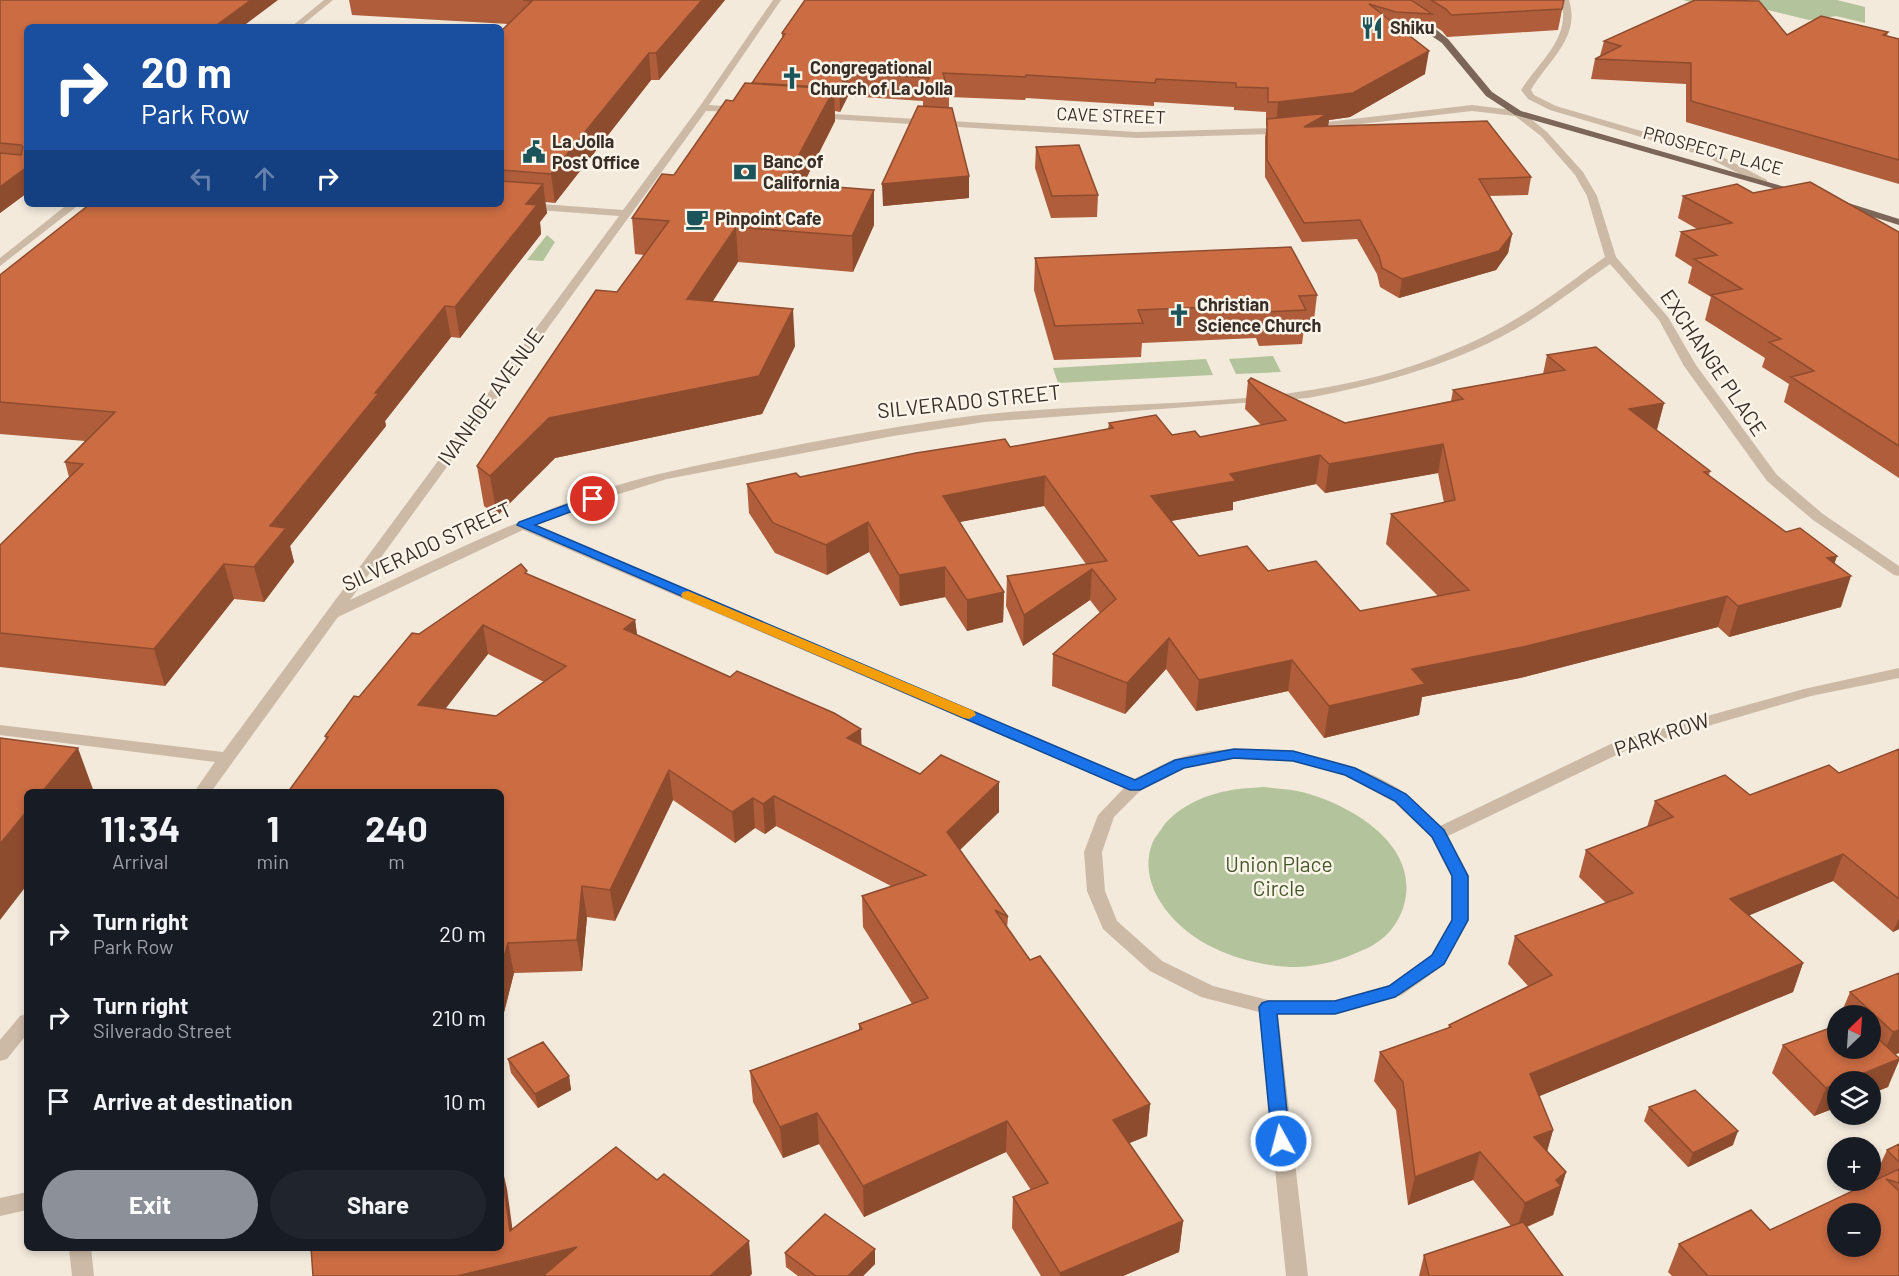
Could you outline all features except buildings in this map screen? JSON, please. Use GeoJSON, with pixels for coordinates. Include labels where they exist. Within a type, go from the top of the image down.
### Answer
{"type":"FeatureCollection","features":[{"type":"Feature","properties":{"kind":"main road","name":"PROSPECT PLACE"},"geometry":{"type":"LineString","coordinates":[[1382,0],[1430,28],[1445,41],[1489,94],[1518,112],[1593,136],[1815,197]]}},
{"type":"Feature","properties":{"kind":"main road"},"geometry":{"type":"LineString","coordinates":[[1836,203],[1899,222]]}},
{"type":"Feature","properties":{"kind":"street"},"geometry":{"type":"LineString","coordinates":[[299,24],[329,0]]}},
{"type":"Feature","properties":{"kind":"street","name":"IVANHOE AVENUE"},"geometry":{"type":"LineString","coordinates":[[204,789],[703,108],[777,0]]}},
{"type":"Feature","properties":{"kind":"street"},"geometry":{"type":"LineString","coordinates":[[1565,0],[1569,23],[1559,44],[1533,76],[1526,90],[1531,97],[1553,108],[1709,154],[1763,182]]}},
{"type":"Feature","properties":{"kind":"street"},"geometry":{"type":"LineString","coordinates":[[703,108],[749,111]]}},
{"type":"Feature","properties":{"kind":"street","name":"CAVE STREET"},"geometry":{"type":"LineString","coordinates":[[806,115],[1137,135],[1276,131],[1472,108],[1518,112]]}},
{"type":"Feature","properties":{"kind":"street","name":"EXCHANGE PLACE"},"geometry":{"type":"LineString","coordinates":[[1518,112],[1544,134],[1579,174],[1592,196],[1611,258],[1664,319],[1690,366],[1772,478],[1818,517],[1899,572]]}},
{"type":"Feature","properties":{"kind":"street"},"geometry":{"type":"LineString","coordinates":[[504,204],[625,213]]}},
{"type":"Feature","properties":{"kind":"street"},"geometry":{"type":"LineString","coordinates":[[0,263],[71,207]]}},
{"type":"Feature","properties":{"kind":"street","name":"SILVERADO STREET"},"geometry":{"type":"LineString","coordinates":[[331,615],[524,525],[572,506],[654,479],[855,437],[985,418],[1308,394],[1361,384],[1403,372],[1468,347],[1526,318],[1611,258]]}},
{"type":"Feature","properties":{"kind":"street"},"geometry":{"type":"LineString","coordinates":[[524,525],[1135,786]]}},
{"type":"Feature","properties":{"kind":"street","name":"PARK ROW"},"geometry":{"type":"LineString","coordinates":[[1438,834],[1623,745],[1809,692],[1899,673]]}},
{"type":"Feature","properties":{"kind":"street"},"geometry":{"type":"LineString","coordinates":[[0,730],[226,758]]}},
{"type":"Feature","properties":{"kind":"street"},"geometry":{"type":"LineString","coordinates":[[1234,753],[1293,756],[1350,771],[1400,798],[1438,834],[1460,876],[1460,920],[1438,960],[1395,990],[1335,1007],[1268,1007],[1208,992],[1156,966],[1109,924],[1096,891],[1093,852],[1106,815],[1135,786],[1180,764],[1234,753]]}},
{"type":"Feature","properties":{"kind":"street"},"geometry":{"type":"LineString","coordinates":[[1268,1007],[1297,1276]]}},
{"type":"Feature","properties":{"kind":"street"},"geometry":{"type":"LineString","coordinates":[[0,1054],[24,1025]]}},
{"type":"Feature","properties":{"kind":"street"},"geometry":{"type":"LineString","coordinates":[[0,1207],[24,1202]]}},
{"type":"Feature","properties":{"kind":"street"},"geometry":{"type":"LineString","coordinates":[[80,1251],[83,1276]]}},
{"type":"Feature","properties":{"kind":"green space"},"geometry":{"type":"Polygon","coordinates":[[[1683,0],[1837,0],[1865,7],[1865,23],[1836,16],[1809,20],[1768,10],[1748,18],[1683,0]]]}},
{"type":"Feature","properties":{"kind":"green space"},"geometry":{"type":"Polygon","coordinates":[[[547,235],[555,242],[543,261],[527,260],[547,235]]]}},
{"type":"Feature","properties":{"kind":"green space"},"geometry":{"type":"Polygon","coordinates":[[[1273,356],[1281,372],[1236,374],[1229,359],[1273,356]]]}},
{"type":"Feature","properties":{"kind":"green space"},"geometry":{"type":"Polygon","coordinates":[[[1206,359],[1213,375],[1058,383],[1053,368],[1206,359]]]}},
{"type":"Feature","properties":{"kind":"green space","name":"Union Place Circle"},"geometry":{"type":"Polygon","coordinates":[[[1264,787],[1303,792],[1327,800],[1364,820],[1393,848],[1403,865],[1406,884],[1404,905],[1394,926],[1377,943],[1347,957],[1323,964],[1287,967],[1265,964],[1233,956],[1214,948],[1186,931],[1163,906],[1150,876],[1149,860],[1153,842],[1162,828],[1175,814],[1209,796],[1236,789],[1264,787]]]}},
{"type":"Feature","properties":{"kind":"slow traffic"},"geometry":{"type":"LineString","coordinates":[[688,595],[969,715]]}},
{"type":"Feature","properties":{"kind":"place","name":"Shiku"},"geometry":{"type":"Point","coordinates":[1372,28]}},
{"type":"Feature","properties":{"kind":"place","name":"Congregational Church of La Jolla"},"geometry":{"type":"Point","coordinates":[792,78]}},
{"type":"Feature","properties":{"kind":"place","name":"La Jolla Post Office"},"geometry":{"type":"Point","coordinates":[534,152]}},
{"type":"Feature","properties":{"kind":"place","name":"Banc of California"},"geometry":{"type":"Point","coordinates":[745,172]}},
{"type":"Feature","properties":{"kind":"place","name":"Pinpoint Cafe"},"geometry":{"type":"Point","coordinates":[697,219]}},
{"type":"Feature","properties":{"kind":"place","name":"Christian Science Church"},"geometry":{"type":"Point","coordinates":[1179,315]}},
{"type":"Feature","properties":{"kind":"route"},"geometry":{"type":"LineString","coordinates":[[593,499],[524,525],[1135,786],[1180,764],[1234,753],[1293,756],[1350,771],[1400,798],[1438,834],[1460,876],[1460,920],[1438,960],[1395,990],[1335,1007],[1268,1007],[1281,1141]]}}]}
